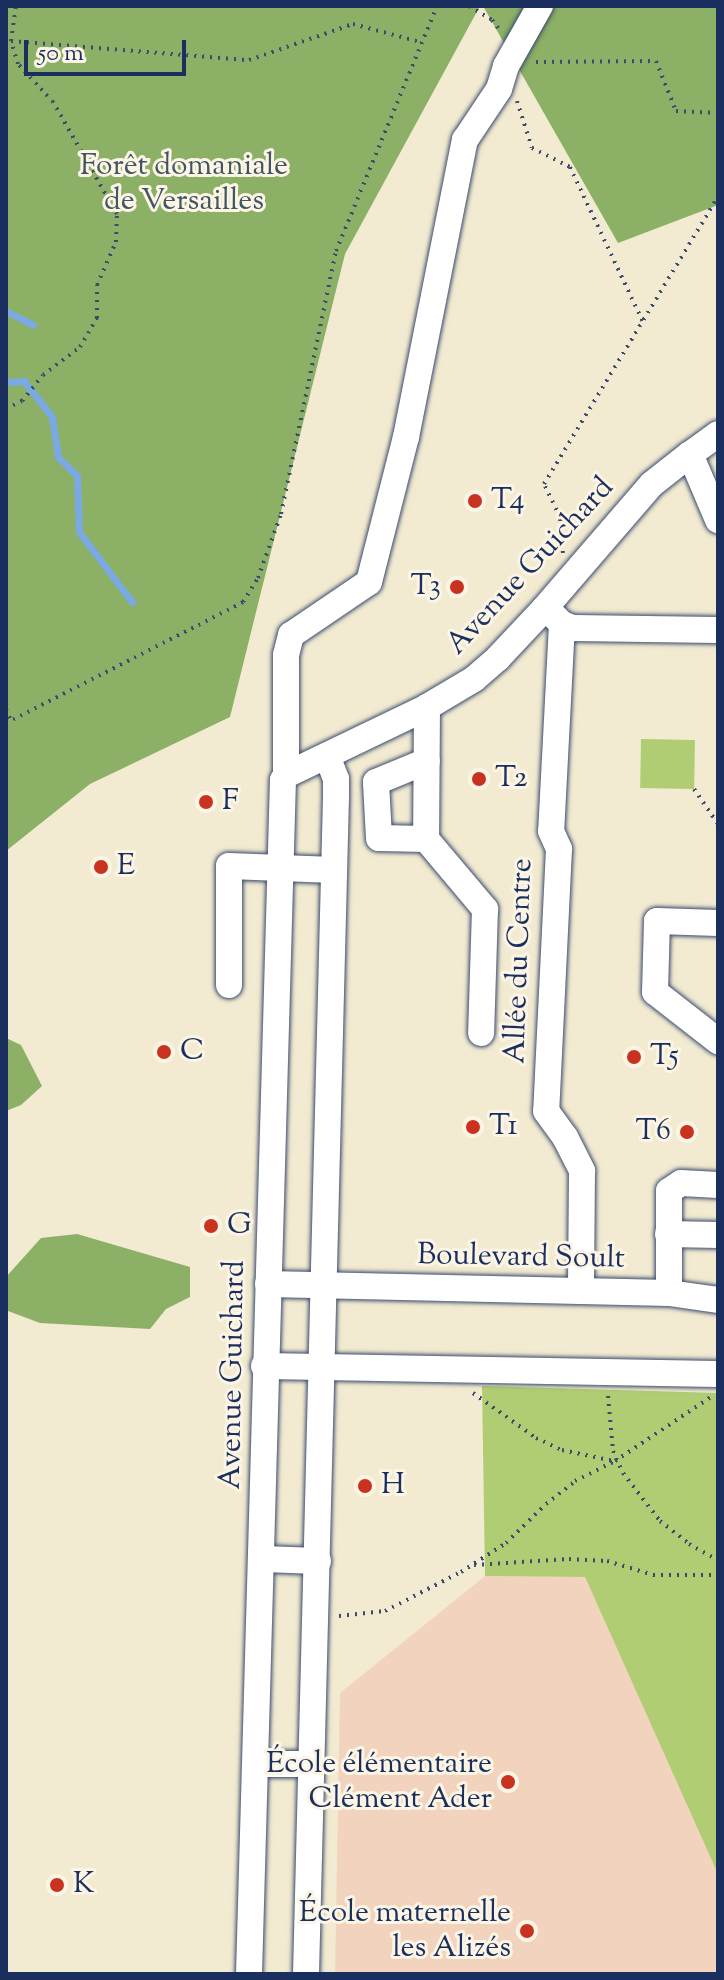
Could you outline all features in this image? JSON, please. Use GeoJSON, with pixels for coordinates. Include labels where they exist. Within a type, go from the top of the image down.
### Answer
{"type":"FeatureCollection","features":[{"type":"Feature","properties":{"kind":"street"},"geometry":{"type":"LineString","coordinates":[[286,775],[286,655],[291,635],[369,582],[406,437],[465,140],[540,6]]}},
{"type":"Feature","properties":{"kind":"street","name":"Avenue Guichard"},"geometry":{"type":"LineString","coordinates":[[249,1974],[283,780],[286,775],[427,707],[474,679],[554,616],[565,583],[652,484],[718,434]]}},
{"type":"Feature","properties":{"kind":"street"},"geometry":{"type":"LineString","coordinates":[[690,454],[718,520]]}},
{"type":"Feature","properties":{"kind":"street"},"geometry":{"type":"LineString","coordinates":[[554,616],[573,628],[718,630]]}},
{"type":"Feature","properties":{"kind":"street","name":"Allée du Centre"},"geometry":{"type":"LineString","coordinates":[[554,616],[551,831],[559,849],[546,1111],[565,1137],[582,1171],[581,1290]]}},
{"type":"Feature","properties":{"kind":"street"},"geometry":{"type":"LineString","coordinates":[[427,707],[426,839],[485,909],[481,1033]]}},
{"type":"Feature","properties":{"kind":"street"},"geometry":{"type":"LineString","coordinates":[[306,1974],[324,1366],[323,1288],[336,779],[327,756]]}},
{"type":"Feature","properties":{"kind":"street"},"geometry":{"type":"LineString","coordinates":[[426,839],[379,838],[376,782],[427,761]]}},
{"type":"Feature","properties":{"kind":"street"},"geometry":{"type":"LineString","coordinates":[[229,985],[229,866],[334,870]]}},
{"type":"Feature","properties":{"kind":"street"},"geometry":{"type":"LineString","coordinates":[[718,923],[657,921],[655,992],[718,1041]]}},
{"type":"Feature","properties":{"kind":"street"},"geometry":{"type":"LineString","coordinates":[[669,1293],[669,1191],[681,1183],[718,1185]]}},
{"type":"Feature","properties":{"kind":"street"},"geometry":{"type":"LineString","coordinates":[[668,1234],[718,1235]]}},
{"type":"Feature","properties":{"kind":"street","name":"Boulevard Soult"},"geometry":{"type":"LineString","coordinates":[[268,1284],[323,1288],[669,1293],[718,1300]]}},
{"type":"Feature","properties":{"kind":"street"},"geometry":{"type":"LineString","coordinates":[[264,1366],[607,1374],[717,1383]]}},
{"type":"Feature","properties":{"kind":"street"},"geometry":{"type":"LineString","coordinates":[[263,1559],[318,1561]]}},
{"type":"Feature","properties":{"kind":"street"},"geometry":{"type":"LineString","coordinates":[[257,1764],[312,1764]]}},
{"type":"Feature","properties":{"kind":"path"},"geometry":{"type":"LineString","coordinates":[[6,409],[22,401],[43,375],[80,347],[97,318],[97,285],[116,242],[117,214],[53,102],[18,64],[11,41],[16,6]]}},
{"type":"Feature","properties":{"kind":"path"},"geometry":{"type":"LineString","coordinates":[[6,709],[9,721],[243,602],[258,578],[281,514],[336,251],[437,6]]}},
{"type":"Feature","properties":{"kind":"path"},"geometry":{"type":"LineString","coordinates":[[469,6],[492,20],[504,37],[502,78],[578,61],[656,61],[676,111],[718,113]]}},
{"type":"Feature","properties":{"kind":"path"},"geometry":{"type":"LineString","coordinates":[[11,41],[249,60],[353,24],[420,42]]}},
{"type":"Feature","properties":{"kind":"path"},"geometry":{"type":"LineString","coordinates":[[526,130],[532,148],[570,167],[644,323]]}},
{"type":"Feature","properties":{"kind":"path"},"geometry":{"type":"LineString","coordinates":[[565,583],[560,517],[544,484],[718,197]]}},
{"type":"Feature","properties":{"kind":"path"},"geometry":{"type":"LineString","coordinates":[[694,789],[718,824]]}},
{"type":"Feature","properties":{"kind":"path"},"geometry":{"type":"LineString","coordinates":[[453,1370],[473,1393],[536,1438],[562,1450],[615,1461]]}},
{"type":"Feature","properties":{"kind":"path"},"geometry":{"type":"LineString","coordinates":[[607,1374],[615,1461],[660,1521],[689,1544],[718,1560]]}},
{"type":"Feature","properties":{"kind":"path"},"geometry":{"type":"LineString","coordinates":[[316,1617],[385,1611],[472,1565],[506,1543],[575,1481],[615,1461],[695,1411],[717,1383]]}},
{"type":"Feature","properties":{"kind":"path"},"geometry":{"type":"LineString","coordinates":[[472,1565],[569,1559],[607,1561],[653,1575],[718,1575]]}},
{"type":"Feature","properties":{"kind":"shaded area","name":"École élémentaire Clément Ader"},"geometry":{"type":"Polygon","coordinates":[[[485,1576],[585,1577],[718,1872],[718,1974],[335,1974],[340,1693],[485,1576]]]}},
{"type":"Feature","properties":{"kind":"green space","name":"Forêt domaniale de Versailles"},"geometry":{"type":"Polygon","coordinates":[[[6,6],[480,6],[345,254],[230,717],[90,784],[6,851],[6,6]]]}},
{"type":"Feature","properties":{"kind":"green space"},"geometry":{"type":"Polygon","coordinates":[[[483,6],[718,6],[718,205],[618,243],[483,6]]]}},
{"type":"Feature","properties":{"kind":"green space"},"geometry":{"type":"Polygon","coordinates":[[[641,739],[695,740],[694,789],[640,788],[641,739]]]}},
{"type":"Feature","properties":{"kind":"green space"},"geometry":{"type":"Polygon","coordinates":[[[6,1038],[21,1045],[42,1086],[21,1105],[6,1111],[6,1038]]]}},
{"type":"Feature","properties":{"kind":"green space"},"geometry":{"type":"Polygon","coordinates":[[[77,1234],[190,1267],[190,1297],[166,1309],[150,1329],[40,1323],[8,1311],[6,1277],[41,1238],[77,1234]]]}},
{"type":"Feature","properties":{"kind":"green space"},"geometry":{"type":"Polygon","coordinates":[[[482,1386],[718,1393],[718,1874],[585,1577],[485,1576],[482,1386]]]}},
{"type":"Feature","properties":{"kind":"waterway"},"geometry":{"type":"LineString","coordinates":[[6,311],[33,325]]}},
{"type":"Feature","properties":{"kind":"waterway"},"geometry":{"type":"LineString","coordinates":[[6,382],[24,381],[52,417],[58,457],[77,476],[79,532],[132,602]]}},
{"type":"Feature","properties":{"kind":"place","name":"T4"},"geometry":{"type":"Point","coordinates":[475,501]}},
{"type":"Feature","properties":{"kind":"place","name":"T3"},"geometry":{"type":"Point","coordinates":[457,587]}},
{"type":"Feature","properties":{"kind":"place","name":"T2"},"geometry":{"type":"Point","coordinates":[479,779]}},
{"type":"Feature","properties":{"kind":"place","name":"F"},"geometry":{"type":"Point","coordinates":[206,802]}},
{"type":"Feature","properties":{"kind":"place","name":"E"},"geometry":{"type":"Point","coordinates":[101,867]}},
{"type":"Feature","properties":{"kind":"place","name":"C"},"geometry":{"type":"Point","coordinates":[164,1052]}},
{"type":"Feature","properties":{"kind":"place","name":"T5"},"geometry":{"type":"Point","coordinates":[634,1057]}},
{"type":"Feature","properties":{"kind":"place","name":"T1"},"geometry":{"type":"Point","coordinates":[473,1127]}},
{"type":"Feature","properties":{"kind":"place","name":"T6"},"geometry":{"type":"Point","coordinates":[687,1132]}},
{"type":"Feature","properties":{"kind":"place","name":"G"},"geometry":{"type":"Point","coordinates":[211,1226]}},
{"type":"Feature","properties":{"kind":"place","name":"H"},"geometry":{"type":"Point","coordinates":[365,1486]}},
{"type":"Feature","properties":{"kind":"place","name":"École élémentaire Clément Ader"},"geometry":{"type":"Point","coordinates":[508,1782]}},
{"type":"Feature","properties":{"kind":"place","name":"K"},"geometry":{"type":"Point","coordinates":[57,1885]}},
{"type":"Feature","properties":{"kind":"place","name":"École maternelle les Alizés"},"geometry":{"type":"Point","coordinates":[527,1931]}}]}
